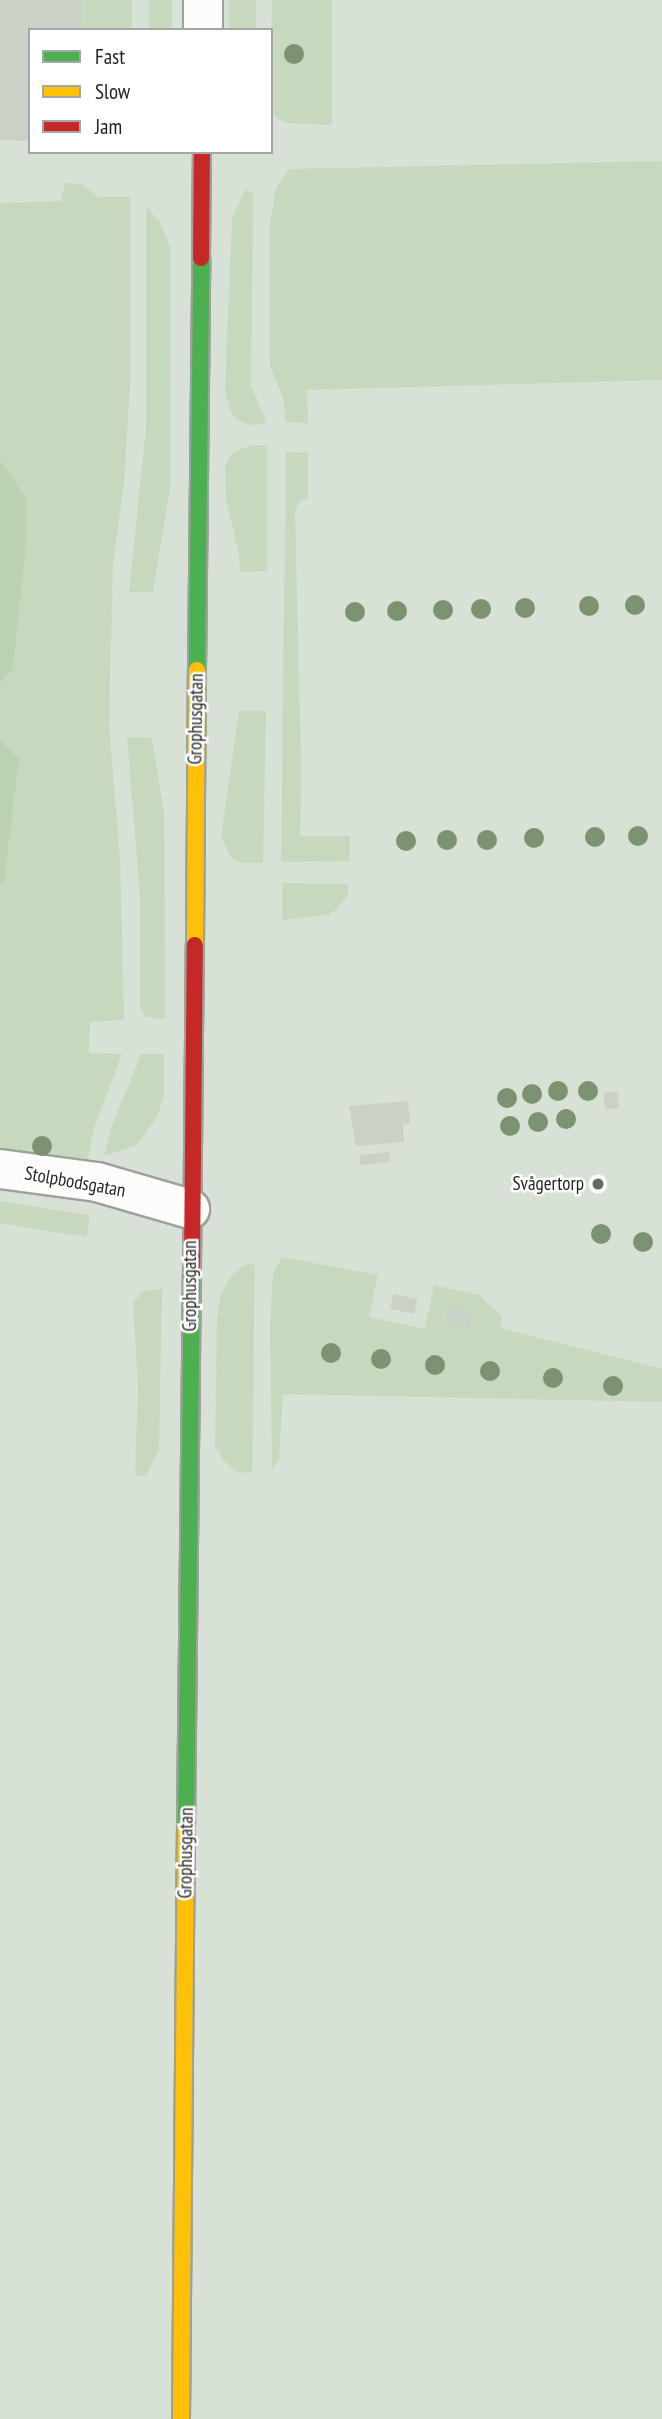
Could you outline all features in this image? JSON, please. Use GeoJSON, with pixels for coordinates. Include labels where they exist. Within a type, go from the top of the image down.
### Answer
{"type":"FeatureCollection","features":[{"type":"Feature","properties":{"kind":"street"},"geometry":{"type":"LineString","coordinates":[[203,0],[203,28]]}},
{"type":"Feature","properties":{"kind":"street","name":"Grophusgatan"},"geometry":{"type":"LineString","coordinates":[[181,2419],[190,1209],[202,154]]}},
{"type":"Feature","properties":{"kind":"street","name":"Stolpbodsgatan"},"geometry":{"type":"LineString","coordinates":[[0,1169],[97,1182],[190,1209]]}},
{"type":"Feature","properties":{"kind":"shaded area","name":"Svågertorp"},"geometry":{"type":"Polygon","coordinates":[[[0,0],[662,0],[662,2419],[0,2419],[0,0]]]}},
{"type":"Feature","properties":{"kind":"green space"},"geometry":{"type":"Polygon","coordinates":[[[82,0],[132,0],[132,28],[82,28],[82,0]]]}},
{"type":"Feature","properties":{"kind":"green space"},"geometry":{"type":"Polygon","coordinates":[[[149,0],[172,0],[172,28],[149,28],[149,0]]]}},
{"type":"Feature","properties":{"kind":"green space"},"geometry":{"type":"Polygon","coordinates":[[[229,0],[256,0],[256,28],[229,28],[229,0]]]}},
{"type":"Feature","properties":{"kind":"green space"},"geometry":{"type":"Polygon","coordinates":[[[272,0],[332,0],[332,125],[288,123],[276,118],[273,113],[272,0]]]}},
{"type":"Feature","properties":{"kind":"green space"},"geometry":{"type":"Polygon","coordinates":[[[662,161],[662,380],[307,390],[308,423],[286,422],[283,399],[270,366],[270,222],[276,189],[289,169],[662,161]]]}},
{"type":"Feature","properties":{"kind":"green space"},"geometry":{"type":"Polygon","coordinates":[[[65,183],[82,184],[98,197],[130,197],[130,386],[124,483],[113,563],[109,725],[120,859],[124,1020],[90,1022],[89,1053],[122,1054],[94,1128],[87,1164],[0,1153],[0,203],[61,201],[65,183]]]}},
{"type":"Feature","properties":{"kind":"green space"},"geometry":{"type":"Polygon","coordinates":[[[245,190],[253,192],[251,386],[267,423],[249,425],[236,419],[231,413],[225,391],[232,218],[245,190]]]}},
{"type":"Feature","properties":{"kind":"green space"},"geometry":{"type":"Polygon","coordinates":[[[146,205],[160,223],[170,246],[170,490],[153,592],[129,592],[146,428],[146,205]]]}},
{"type":"Feature","properties":{"kind":"green space"},"geometry":{"type":"Polygon","coordinates":[[[251,445],[267,446],[267,571],[240,572],[239,555],[226,499],[225,466],[232,453],[251,445]]]}},
{"type":"Feature","properties":{"kind":"green space"},"geometry":{"type":"Polygon","coordinates":[[[286,452],[308,453],[308,499],[301,499],[295,510],[300,836],[350,836],[350,861],[281,862],[286,452]]]}},
{"type":"Feature","properties":{"kind":"green space"},"geometry":{"type":"Polygon","coordinates":[[[0,460],[26,498],[26,544],[13,669],[0,683],[0,460]]]}},
{"type":"Feature","properties":{"kind":"green space"},"geometry":{"type":"Polygon","coordinates":[[[239,711],[266,711],[263,863],[241,863],[232,859],[221,837],[239,711]]]}},
{"type":"Feature","properties":{"kind":"green space"},"geometry":{"type":"Polygon","coordinates":[[[127,737],[152,738],[164,812],[165,1019],[146,1017],[140,1006],[140,895],[127,737]]]}},
{"type":"Feature","properties":{"kind":"green space"},"geometry":{"type":"Polygon","coordinates":[[[0,740],[19,759],[4,880],[0,884],[0,740]]]}},
{"type":"Feature","properties":{"kind":"green space"},"geometry":{"type":"Polygon","coordinates":[[[282,883],[348,884],[348,895],[336,910],[327,915],[282,920],[282,883]]]}},
{"type":"Feature","properties":{"kind":"green space"},"geometry":{"type":"Polygon","coordinates":[[[141,1054],[164,1054],[164,1096],[157,1117],[137,1145],[104,1156],[112,1126],[141,1054]]]}},
{"type":"Feature","properties":{"kind":"green space"},"geometry":{"type":"Polygon","coordinates":[[[0,1201],[90,1215],[86,1237],[0,1223],[0,1201]]]}},
{"type":"Feature","properties":{"kind":"green space"},"geometry":{"type":"Polygon","coordinates":[[[282,1257],[378,1275],[369,1317],[425,1329],[434,1285],[479,1295],[503,1317],[500,1328],[662,1369],[662,1402],[283,1394],[279,1459],[272,1470],[270,1325],[273,1273],[282,1257]]]}},
{"type":"Feature","properties":{"kind":"green space"},"geometry":{"type":"Polygon","coordinates":[[[255,1264],[252,1473],[236,1472],[222,1459],[220,1450],[215,1449],[217,1318],[221,1294],[232,1275],[244,1265],[255,1264]]]}},
{"type":"Feature","properties":{"kind":"green space"},"geometry":{"type":"Polygon","coordinates":[[[162,1289],[159,1449],[146,1476],[135,1475],[138,1388],[133,1303],[143,1291],[162,1289]]]}},
{"type":"Feature","properties":{"kind":"building"},"geometry":{"type":"Polygon","coordinates":[[[0,0],[82,0],[82,28],[28,28],[28,141],[0,140],[0,0]]]}},
{"type":"Feature","properties":{"kind":"building"},"geometry":{"type":"Polygon","coordinates":[[[617,1091],[619,1108],[605,1110],[603,1093],[617,1091]]]}},
{"type":"Feature","properties":{"kind":"building"},"geometry":{"type":"Polygon","coordinates":[[[408,1101],[410,1123],[403,1124],[404,1142],[356,1146],[349,1106],[408,1101]]]}},
{"type":"Feature","properties":{"kind":"building"},"geometry":{"type":"Polygon","coordinates":[[[389,1152],[390,1162],[360,1165],[359,1155],[389,1152]]]}},
{"type":"Feature","properties":{"kind":"building"},"geometry":{"type":"Polygon","coordinates":[[[393,1294],[417,1299],[414,1314],[390,1309],[393,1294]]]}},
{"type":"Feature","properties":{"kind":"building"},"geometry":{"type":"Polygon","coordinates":[[[449,1307],[472,1312],[469,1328],[446,1323],[449,1307]]]}},
{"type":"Feature","properties":{"kind":"traffic: fast"},"geometry":{"type":"LineString","coordinates":[[197,670],[201,258]]}},
{"type":"Feature","properties":{"kind":"traffic: fast"},"geometry":{"type":"LineString","coordinates":[[186,1828],[192,1266]]}},
{"type":"Feature","properties":{"kind":"traffic: slow"},"geometry":{"type":"LineString","coordinates":[[195,945],[197,670]]}},
{"type":"Feature","properties":{"kind":"traffic: slow"},"geometry":{"type":"LineString","coordinates":[[181,2419],[186,1828]]}},
{"type":"Feature","properties":{"kind":"traffic: jam"},"geometry":{"type":"LineString","coordinates":[[201,258],[202,154]]}},
{"type":"Feature","properties":{"kind":"traffic: jam"},"geometry":{"type":"LineString","coordinates":[[192,1266],[195,945]]}},
{"type":"Feature","properties":{"kind":"place","name":"Svågertorp"},"geometry":{"type":"Point","coordinates":[598,1184]}}]}
